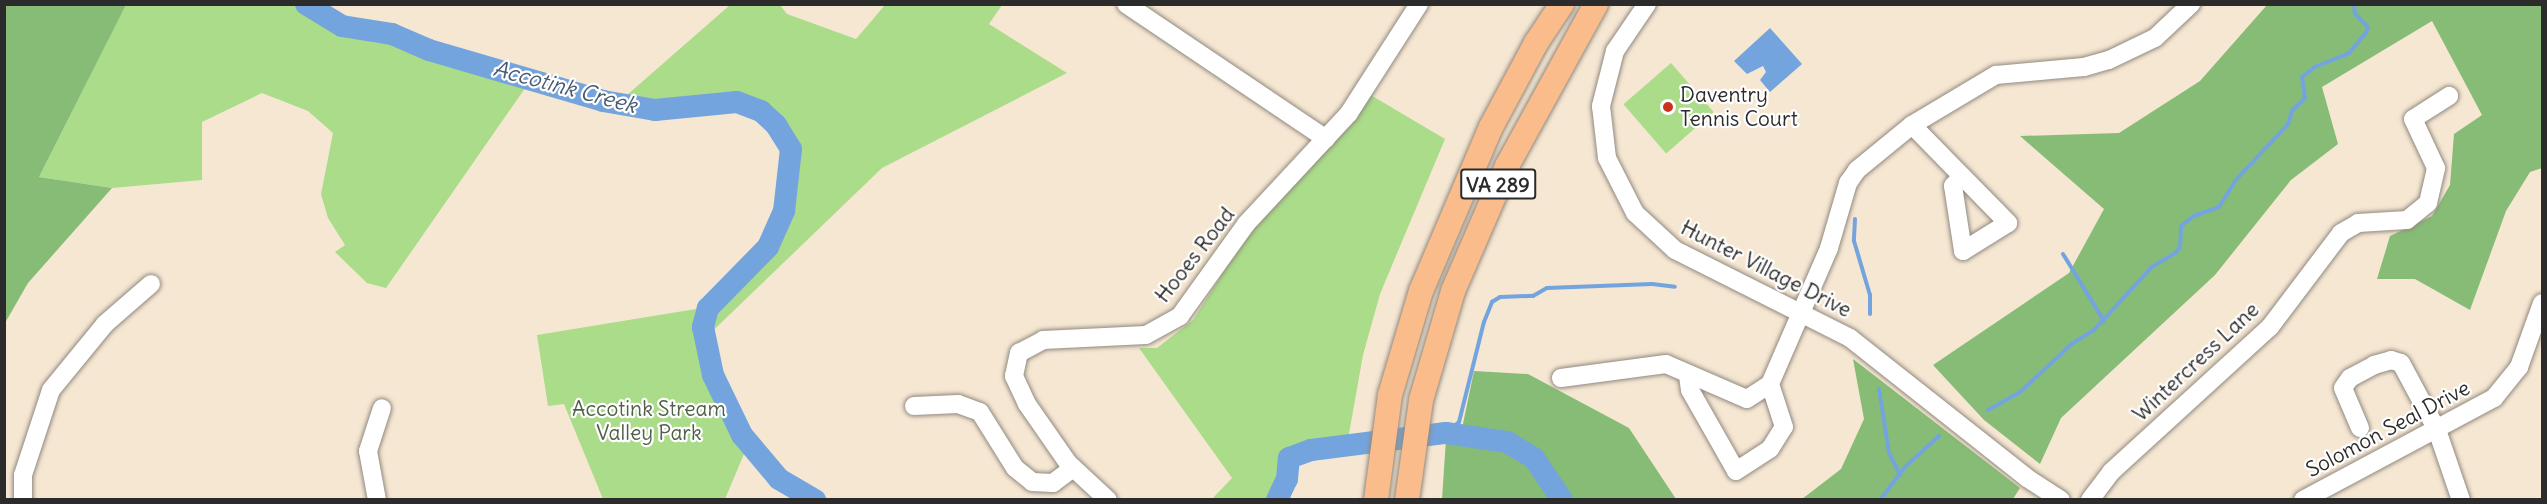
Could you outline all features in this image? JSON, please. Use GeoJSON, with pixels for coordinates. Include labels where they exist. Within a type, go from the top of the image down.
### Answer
{"type":"FeatureCollection","features":[{"type":"Feature","properties":{"kind":"main road"},"geometry":{"type":"LineString","coordinates":[[1536,43],[1554,4]]}},
{"type":"Feature","properties":{"kind":"main road","name":"VA 289"},"geometry":{"type":"LineString","coordinates":[[1377,500],[1385,420],[1397,368],[1421,291],[1454,206],[1536,43],[1562,4]]}},
{"type":"Feature","properties":{"kind":"main road","name":"VA 289"},"geometry":{"type":"LineString","coordinates":[[1407,500],[1412,448],[1426,375],[1453,291],[1502,176],[1547,87],[1596,4]]}},
{"type":"Feature","properties":{"kind":"street"},"geometry":{"type":"LineString","coordinates":[[1126,4],[1326,140]]}},
{"type":"Feature","properties":{"kind":"street","name":"Hooes Road"},"geometry":{"type":"LineString","coordinates":[[1108,500],[1073,468],[1017,385],[1014,369],[1019,353],[1043,340],[1135,337],[1173,321],[1190,305],[1246,224],[1326,140],[1372,81],[1419,4]]}},
{"type":"Feature","properties":{"kind":"street","name":"Hunter Village Drive"},"geometry":{"type":"LineString","coordinates":[[1647,4],[1622,38],[1603,86],[1602,139],[1619,187],[1645,224],[1675,249],[1850,338],[1884,362],[2012,466],[2061,500]]}},
{"type":"Feature","properties":{"kind":"street"},"geometry":{"type":"LineString","coordinates":[[1561,378],[1666,364],[1689,376],[1747,399],[1770,384],[1829,248],[1848,183],[1874,153],[1912,125],[1996,75],[2084,67],[2121,56],[2155,38],[2191,4]]}},
{"type":"Feature","properties":{"kind":"street","name":"Wintercress Lane"},"geometry":{"type":"LineString","coordinates":[[2090,500],[2111,472],[2270,327],[2341,233],[2358,224],[2407,220],[2428,202],[2435,186],[2436,168],[2413,119],[2449,96]]}},
{"type":"Feature","properties":{"kind":"street"},"geometry":{"type":"LineString","coordinates":[[1912,125],[1962,176]]}},
{"type":"Feature","properties":{"kind":"street"},"geometry":{"type":"LineString","coordinates":[[23,500],[23,475],[51,390],[105,324],[151,284]]}},
{"type":"Feature","properties":{"kind":"street","name":"Solomon Seal Drive"},"geometry":{"type":"LineString","coordinates":[[2303,500],[2494,398],[2511,380],[2542,303]]}},
{"type":"Feature","properties":{"kind":"street"},"geometry":{"type":"LineString","coordinates":[[2360,428],[2343,388],[2350,378],[2391,360],[2407,370],[2437,430],[2461,500]]}},
{"type":"Feature","properties":{"kind":"street"},"geometry":{"type":"LineString","coordinates":[[1689,376],[1690,390],[1736,471],[1770,449],[1784,427],[1770,384]]}},
{"type":"Feature","properties":{"kind":"street"},"geometry":{"type":"LineString","coordinates":[[914,406],[958,404],[976,409],[994,430],[1015,468],[1032,482],[1053,483],[1073,468]]}},
{"type":"Feature","properties":{"kind":"street"},"geometry":{"type":"LineString","coordinates":[[377,500],[368,451],[382,408]]}},
{"type":"Feature","properties":{"kind":"green space"},"geometry":{"type":"Polygon","coordinates":[[[5,4],[126,5],[39,177],[112,188],[28,283],[5,323],[5,4]]]}},
{"type":"Feature","properties":{"kind":"green space"},"geometry":{"type":"Polygon","coordinates":[[[126,5],[306,5],[372,42],[398,45],[419,55],[528,84],[386,288],[367,283],[335,252],[345,245],[328,218],[321,194],[333,133],[308,111],[262,93],[202,122],[202,180],[112,188],[39,177],[126,5]]]}},
{"type":"Feature","properties":{"kind":"green space","name":"Accotink Stream Valley Park"},"geometry":{"type":"Polygon","coordinates":[[[730,5],[780,5],[787,14],[856,39],[885,5],[1002,5],[989,24],[1067,73],[882,168],[697,346],[744,454],[725,499],[603,499],[564,404],[548,406],[537,335],[702,308],[777,231],[784,141],[750,108],[642,118],[611,109],[730,5]]]}},
{"type":"Feature","properties":{"kind":"green space"},"geometry":{"type":"Polygon","coordinates":[[[2267,5],[2542,5],[2542,168],[2530,172],[2506,211],[2470,310],[2415,279],[2377,279],[2390,236],[2432,216],[2450,185],[2454,134],[2482,115],[2432,21],[2322,87],[2338,144],[2291,180],[2215,275],[2061,418],[2040,464],[1984,420],[1933,365],[2069,273],[2104,209],[2020,136],[2119,133],[2200,81],[2267,5]]]}},
{"type":"Feature","properties":{"kind":"green space","name":"Daventry Tennis Court"},"geometry":{"type":"Polygon","coordinates":[[[1671,63],[1714,112],[1666,153],[1623,104],[1671,63]]]}},
{"type":"Feature","properties":{"kind":"green space"},"geometry":{"type":"Polygon","coordinates":[[[1369,94],[1445,139],[1380,294],[1363,355],[1347,445],[1305,445],[1288,499],[1212,499],[1232,478],[1139,348],[1157,348],[1193,320],[1254,224],[1341,135],[1369,94]]]}},
{"type":"Feature","properties":{"kind":"green space"},"geometry":{"type":"Polygon","coordinates":[[[1853,359],[2020,488],[2013,499],[1802,499],[1841,469],[1864,419],[1853,359]]]}},
{"type":"Feature","properties":{"kind":"green space"},"geometry":{"type":"Polygon","coordinates":[[[1474,371],[1528,374],[1629,428],[1676,499],[1442,499],[1446,439],[1460,438],[1474,371]]]}},
{"type":"Feature","properties":{"kind":"water"},"geometry":{"type":"Polygon","coordinates":[[[1770,28],[1802,64],[1770,92],[1760,80],[1766,72],[1763,66],[1747,74],[1734,61],[1770,28]]]}},
{"type":"Feature","properties":{"kind":"waterway","name":"Accotink Creek"},"geometry":{"type":"LineString","coordinates":[[306,4],[342,26],[392,34],[429,50],[603,101],[655,110],[737,102],[761,111],[776,125],[791,149],[784,211],[768,247],[708,308],[703,327],[713,375],[742,435],[779,479],[815,500]]}},
{"type":"Feature","properties":{"kind":"waterway"},"geometry":{"type":"LineString","coordinates":[[1988,410],[2020,392],[2073,343],[2094,330],[2152,267],[2175,253],[2180,247],[2181,226],[2194,216],[2219,207],[2235,181],[2288,124],[2292,111],[2305,98],[2302,77],[2315,67],[2349,53],[2366,33],[2368,27],[2355,14],[2354,4]]}},
{"type":"Feature","properties":{"kind":"waterway"},"geometry":{"type":"LineString","coordinates":[[1855,219],[1854,241],[1870,295],[1870,314]]}},
{"type":"Feature","properties":{"kind":"waterway"},"geometry":{"type":"LineString","coordinates":[[2063,254],[2104,321]]}},
{"type":"Feature","properties":{"kind":"waterway"},"geometry":{"type":"LineString","coordinates":[[1446,433],[1459,422],[1484,322],[1492,302],[1500,297],[1533,296],[1547,288],[1652,284],[1675,287]]}},
{"type":"Feature","properties":{"kind":"waterway"},"geometry":{"type":"LineString","coordinates":[[1879,389],[1889,453],[1900,475]]}},
{"type":"Feature","properties":{"kind":"waterway","name":"Accotink Creek"},"geometry":{"type":"LineString","coordinates":[[1277,500],[1287,479],[1289,458],[1311,450],[1446,433],[1507,442],[1534,458],[1562,500]]}},
{"type":"Feature","properties":{"kind":"waterway"},"geometry":{"type":"LineString","coordinates":[[1880,500],[1905,467],[1939,436]]}},
{"type":"Feature","properties":{"kind":"place","name":"Daventry Tennis Court"},"geometry":{"type":"Point","coordinates":[1668,107]}}]}
